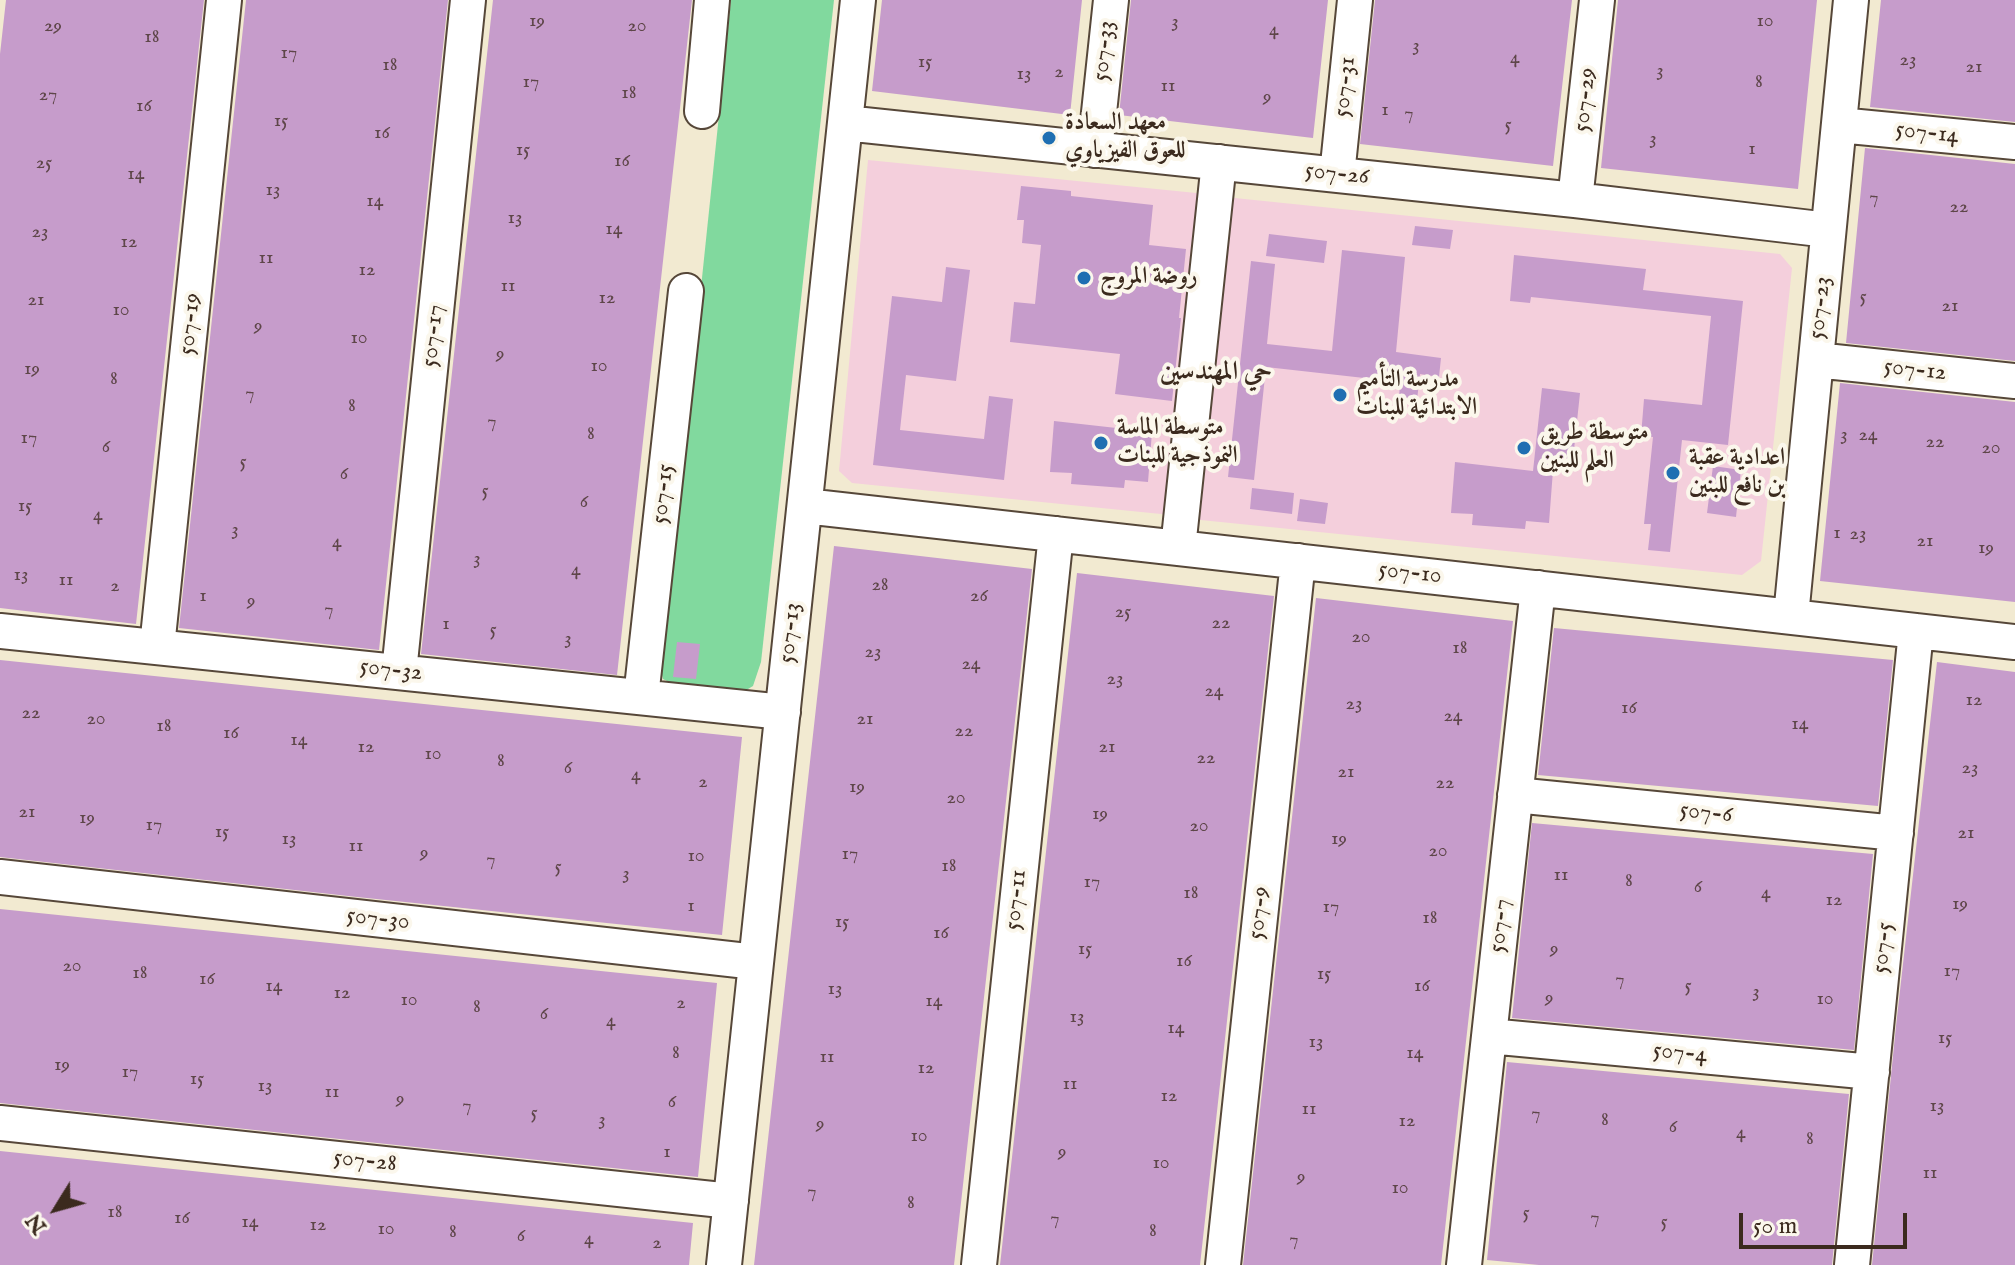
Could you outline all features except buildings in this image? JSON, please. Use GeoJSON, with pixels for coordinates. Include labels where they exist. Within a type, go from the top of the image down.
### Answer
{"type":"FeatureCollection","features":[{"type":"Feature","properties":{"kind":"street","name":"507-19"},"geometry":{"type":"LineString","coordinates":[[157,647],[224,0]]}},
{"type":"Feature","properties":{"kind":"street","name":"507-17"},"geometry":{"type":"LineString","coordinates":[[399,672],[468,0]]}},
{"type":"Feature","properties":{"kind":"street"},"geometry":{"type":"LineString","coordinates":[[702,111],[712,0]]}},
{"type":"Feature","properties":{"kind":"street","name":"507-13"},"geometry":{"type":"LineString","coordinates":[[724,1265],[858,0]]}},
{"type":"Feature","properties":{"kind":"street","name":"507-33"},"geometry":{"type":"LineString","coordinates":[[1095,150],[1111,0]]}},
{"type":"Feature","properties":{"kind":"street","name":"507-31"},"geometry":{"type":"LineString","coordinates":[[1337,175],[1355,0]]}},
{"type":"Feature","properties":{"kind":"street","name":"507-29"},"geometry":{"type":"LineString","coordinates":[[1575,200],[1597,0]]}},
{"type":"Feature","properties":{"kind":"street","name":"507-23"},"geometry":{"type":"LineString","coordinates":[[1791,616],[1851,0]]}},
{"type":"Feature","properties":{"kind":"street","name":"507-26"},"geometry":{"type":"LineString","coordinates":[[845,123],[1575,200],[1828,230]]}},
{"type":"Feature","properties":{"kind":"street","name":"507-14"},"geometry":{"type":"LineString","coordinates":[[1839,125],[2015,142]]}},
{"type":"Feature","properties":{"kind":"street"},"geometry":{"type":"LineString","coordinates":[[1178,548],[1219,162]]}},
{"type":"Feature","properties":{"kind":"street","name":"507-15"},"geometry":{"type":"LineString","coordinates":[[641,697],[686,291]]}},
{"type":"Feature","properties":{"kind":"street","name":"507-12"},"geometry":{"type":"LineString","coordinates":[[1816,360],[2015,381]]}},
{"type":"Feature","properties":{"kind":"street","name":"507-10"},"geometry":{"type":"LineString","coordinates":[[805,506],[2015,642]]}},
{"type":"Feature","properties":{"kind":"street","name":"507-11"},"geometry":{"type":"LineString","coordinates":[[979,1265],[1056,534]]}},
{"type":"Feature","properties":{"kind":"street","name":"507-9"},"geometry":{"type":"LineString","coordinates":[[1223,1265],[1298,561]]}},
{"type":"Feature","properties":{"kind":"street","name":"507-7"},"geometry":{"type":"LineString","coordinates":[[1464,1265],[1538,588]]}},
{"type":"Feature","properties":{"kind":"street","name":"507-32"},"geometry":{"type":"LineString","coordinates":[[0,631],[783,712]]}},
{"type":"Feature","properties":{"kind":"street","name":"507-5"},"geometry":{"type":"LineString","coordinates":[[1852,1265],[1916,631]]}},
{"type":"Feature","properties":{"kind":"street","name":"507-6"},"geometry":{"type":"LineString","coordinates":[[1515,795],[1896,833]]}},
{"type":"Feature","properties":{"kind":"street","name":"507-30"},"geometry":{"type":"LineString","coordinates":[[0,877],[756,962]]}},
{"type":"Feature","properties":{"kind":"street","name":"507-4"},"geometry":{"type":"LineString","coordinates":[[1489,1036],[1872,1072]]}},
{"type":"Feature","properties":{"kind":"street","name":"507-28"},"geometry":{"type":"LineString","coordinates":[[0,1123],[731,1201]]}},
{"type":"Feature","properties":{"kind":"shaded area"},"geometry":{"type":"Polygon","coordinates":[[[868,160],[1206,194],[1171,515],[852,483],[839,471],[868,160]]]}},
{"type":"Feature","properties":{"kind":"shaded area"},"geometry":{"type":"Polygon","coordinates":[[[1225,197],[1780,254],[1792,268],[1761,561],[1742,575],[1191,519],[1225,197]]]}},
{"type":"Feature","properties":{"kind":"green space"},"geometry":{"type":"Polygon","coordinates":[[[731,0],[834,0],[761,662],[753,686],[743,692],[669,682],[663,679],[661,671],[731,0]]]}},
{"type":"Feature","properties":{"kind":"place","name":"معهد السعادة للعوق الفيزياوي"},"geometry":{"type":"Point","coordinates":[1049,138]}},
{"type":"Feature","properties":{"kind":"place","name":"روضة المروج"},"geometry":{"type":"Point","coordinates":[1084,278]}},
{"type":"Feature","properties":{"kind":"place","name":"مدرسة التأميم الابتدائية للبنات"},"geometry":{"type":"Point","coordinates":[1340,395]}},
{"type":"Feature","properties":{"kind":"place","name":"متوسطة الماسة النموذجية للبنات"},"geometry":{"type":"Point","coordinates":[1101,443]}},
{"type":"Feature","properties":{"kind":"place","name":"متوسطة طريق العلم للبنين"},"geometry":{"type":"Point","coordinates":[1524,448]}},
{"type":"Feature","properties":{"kind":"place","name":"اعدادية عقبة بن نافع للبنين"},"geometry":{"type":"Point","coordinates":[1673,473]}},
{"type":"Feature","properties":{"kind":"district","name":"حي المهندسين"},"geometry":{"type":"Point","coordinates":[1216,374]}}]}
